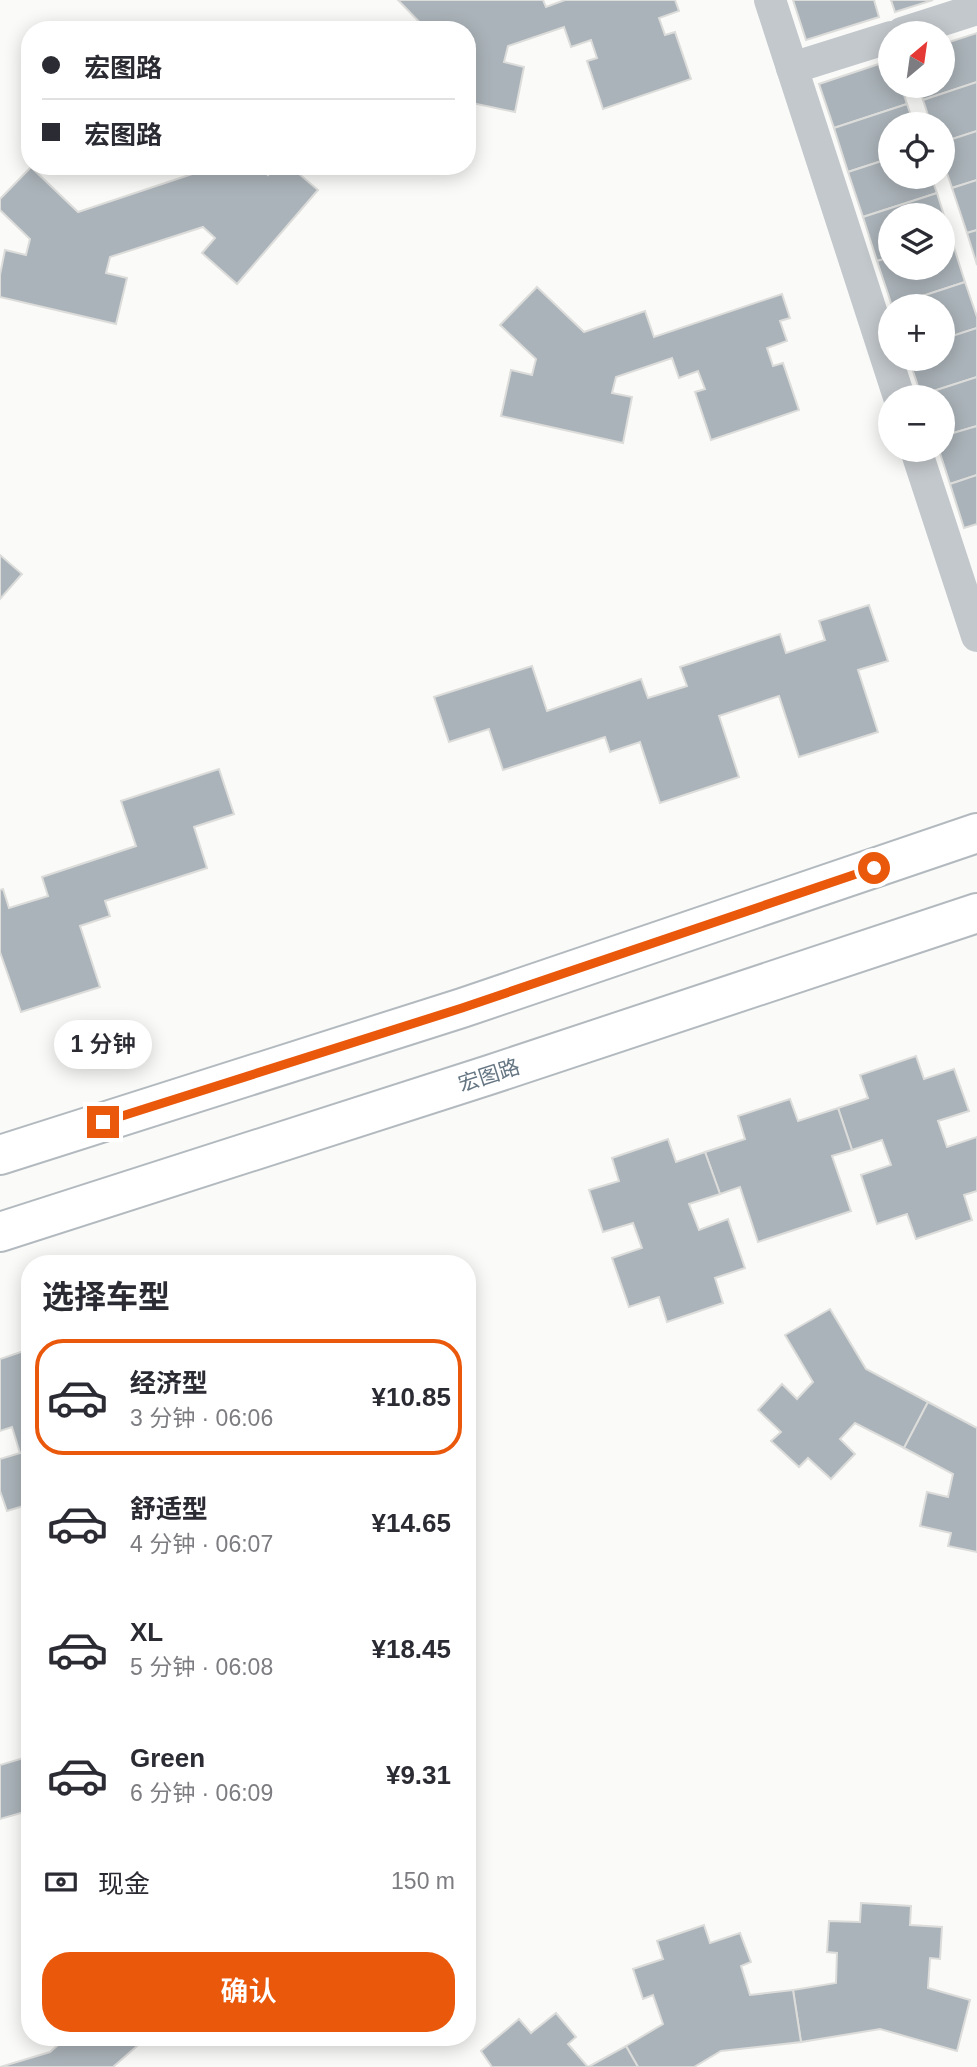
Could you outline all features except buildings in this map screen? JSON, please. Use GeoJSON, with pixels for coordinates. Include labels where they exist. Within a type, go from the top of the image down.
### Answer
{"type":"FeatureCollection","features":[{"type":"Feature","properties":{"kind":"main road"},"geometry":{"type":"LineString","coordinates":[[0,1155],[462,1008],[977,833]]}},
{"type":"Feature","properties":{"kind":"main road","name":"宏图路"},"geometry":{"type":"LineString","coordinates":[[0,1232],[489,1075],[977,913]]}},
{"type":"Feature","properties":{"kind":"street"},"geometry":{"type":"LineString","coordinates":[[770,0],[895,385]]}},
{"type":"Feature","properties":{"kind":"street"},"geometry":{"type":"LineString","coordinates":[[940,21],[977,9]]}},
{"type":"Feature","properties":{"kind":"street"},"geometry":{"type":"LineString","coordinates":[[792,68],[878,41]]}},
{"type":"Feature","properties":{"kind":"street"},"geometry":{"type":"LineString","coordinates":[[920,462],[977,636]]}},
{"type":"Feature","properties":{"kind":"route"},"geometry":{"type":"LineString","coordinates":[[103,1122],[462,1008],[874,868]]}}]}
